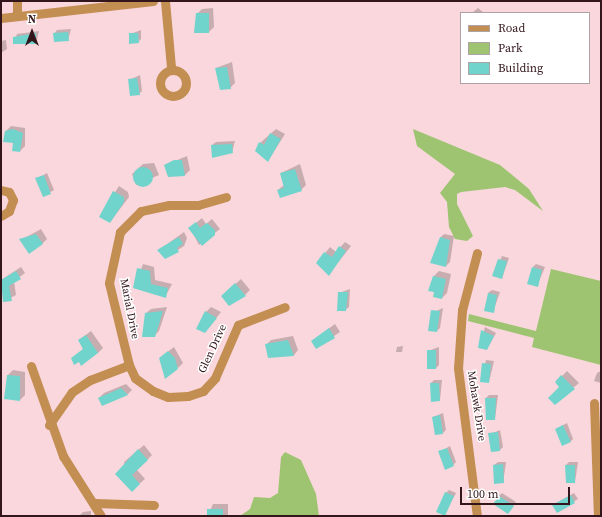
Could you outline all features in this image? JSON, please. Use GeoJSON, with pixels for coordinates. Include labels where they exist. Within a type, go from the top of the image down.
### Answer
{"type":"FeatureCollection","features":[{"type":"Feature","properties":{"kind":"street"},"geometry":{"type":"LineString","coordinates":[[17,1],[17,16]]}},
{"type":"Feature","properties":{"kind":"street"},"geometry":{"type":"LineString","coordinates":[[1,18],[152,1]]}},
{"type":"Feature","properties":{"kind":"street"},"geometry":{"type":"LineString","coordinates":[[165,1],[171,67]]}},
{"type":"Feature","properties":{"kind":"street"},"geometry":{"type":"LineString","coordinates":[[1,190],[9,192],[13,200],[9,211],[1,216]]}},
{"type":"Feature","properties":{"kind":"street","name":"Marial Drive"},"geometry":{"type":"LineString","coordinates":[[129,365],[109,283],[120,232],[141,211],[168,205],[198,205],[226,196]]}},
{"type":"Feature","properties":{"kind":"street","name":"Mohawk Drive"},"geometry":{"type":"LineString","coordinates":[[477,253],[462,310],[458,368],[477,516]]}},
{"type":"Feature","properties":{"kind":"street","name":"Glen Drive"},"geometry":{"type":"LineString","coordinates":[[129,365],[136,378],[153,391],[168,397],[188,396],[203,391],[215,378],[238,325],[285,307]]}},
{"type":"Feature","properties":{"kind":"street"},"geometry":{"type":"LineString","coordinates":[[49,425],[72,392],[90,380],[129,365]]}},
{"type":"Feature","properties":{"kind":"street"},"geometry":{"type":"LineString","coordinates":[[31,366],[49,425],[73,475],[95,503],[101,516]]}},
{"type":"Feature","properties":{"kind":"street"},"geometry":{"type":"LineString","coordinates":[[594,403],[598,516]]}},
{"type":"Feature","properties":{"kind":"street"},"geometry":{"type":"LineString","coordinates":[[95,503],[154,505]]}},
{"type":"Feature","properties":{"kind":"green space"},"geometry":{"type":"Polygon","coordinates":[[[413,129],[500,165],[529,189],[543,211],[515,190],[505,187],[461,192],[457,194],[457,204],[473,236],[467,241],[455,239],[449,227],[447,202],[440,193],[455,174],[417,146],[413,129]]]}},
{"type":"Feature","properties":{"kind":"green space"},"geometry":{"type":"Polygon","coordinates":[[[551,269],[601,281],[601,365],[532,347],[534,338],[468,321],[469,314],[536,331],[551,269]]]}},
{"type":"Feature","properties":{"kind":"green space"},"geometry":{"type":"Polygon","coordinates":[[[285,452],[301,460],[316,494],[319,516],[240,516],[250,509],[254,497],[270,498],[278,493],[281,457],[285,452]]]}},
{"type":"Feature","properties":{"kind":"building"},"geometry":{"type":"Polygon","coordinates":[[[196,13],[209,13],[209,33],[194,33],[196,13]]]}},
{"type":"Feature","properties":{"kind":"building"},"geometry":{"type":"Polygon","coordinates":[[[68,32],[69,41],[54,42],[53,33],[68,32]]]}},
{"type":"Feature","properties":{"kind":"building"},"geometry":{"type":"Polygon","coordinates":[[[36,33],[36,44],[13,44],[13,37],[36,33]]]}},
{"type":"Feature","properties":{"kind":"building"},"geometry":{"type":"Polygon","coordinates":[[[129,33],[138,33],[139,43],[129,44],[129,33]]]}},
{"type":"Feature","properties":{"kind":"building"},"geometry":{"type":"Polygon","coordinates":[[[227,67],[231,89],[220,90],[215,68],[227,67]]]}},
{"type":"Feature","properties":{"kind":"building"},"geometry":{"type":"Polygon","coordinates":[[[137,78],[140,95],[130,96],[128,79],[137,78]]]}},
{"type":"Feature","properties":{"kind":"building"},"geometry":{"type":"Polygon","coordinates":[[[13,129],[23,133],[20,152],[12,151],[13,143],[3,142],[5,131],[13,129]]]}},
{"type":"Feature","properties":{"kind":"building"},"geometry":{"type":"Polygon","coordinates":[[[270,133],[281,139],[268,162],[255,151],[259,142],[264,145],[270,133]]]}},
{"type":"Feature","properties":{"kind":"building"},"geometry":{"type":"Polygon","coordinates":[[[232,144],[233,153],[212,158],[211,145],[232,144]]]}},
{"type":"Feature","properties":{"kind":"building"},"geometry":{"type":"Polygon","coordinates":[[[174,160],[182,160],[185,176],[168,177],[164,165],[174,160]]]}},
{"type":"Feature","properties":{"kind":"building"},"geometry":{"type":"Polygon","coordinates":[[[143,167],[150,170],[153,177],[150,184],[143,187],[136,184],[133,177],[136,170],[143,167]]]}},
{"type":"Feature","properties":{"kind":"building"},"geometry":{"type":"Polygon","coordinates":[[[295,169],[302,191],[280,198],[277,190],[284,188],[280,173],[295,169]]]}},
{"type":"Feature","properties":{"kind":"building"},"geometry":{"type":"Polygon","coordinates":[[[44,175],[51,194],[43,197],[35,178],[44,175]]]}},
{"type":"Feature","properties":{"kind":"building"},"geometry":{"type":"Polygon","coordinates":[[[113,191],[124,197],[124,202],[110,223],[99,217],[113,191]]]}},
{"type":"Feature","properties":{"kind":"building"},"geometry":{"type":"Polygon","coordinates":[[[196,222],[200,228],[207,223],[215,230],[215,235],[202,246],[188,228],[196,222]]]}},
{"type":"Feature","properties":{"kind":"building"},"geometry":{"type":"Polygon","coordinates":[[[36,234],[43,244],[29,254],[19,239],[36,234]]]}},
{"type":"Feature","properties":{"kind":"building"},"geometry":{"type":"Polygon","coordinates":[[[179,237],[183,244],[177,248],[179,252],[165,259],[157,250],[179,237]]]}},
{"type":"Feature","properties":{"kind":"building"},"geometry":{"type":"Polygon","coordinates":[[[440,237],[450,240],[446,267],[430,263],[440,237]]]}},
{"type":"Feature","properties":{"kind":"building"},"geometry":{"type":"Polygon","coordinates":[[[339,246],[346,251],[329,276],[316,263],[324,252],[332,257],[339,246]]]}},
{"type":"Feature","properties":{"kind":"building"},"geometry":{"type":"Polygon","coordinates":[[[498,259],[507,261],[502,279],[492,276],[498,259]]]}},
{"type":"Feature","properties":{"kind":"building"},"geometry":{"type":"Polygon","coordinates":[[[532,267],[542,270],[538,287],[527,284],[532,267]]]}},
{"type":"Feature","properties":{"kind":"building"},"geometry":{"type":"Polygon","coordinates":[[[137,268],[150,271],[151,284],[168,288],[166,298],[133,288],[137,268]]]}},
{"type":"Feature","properties":{"kind":"building"},"geometry":{"type":"Polygon","coordinates":[[[16,271],[21,279],[9,286],[12,301],[3,302],[1,280],[16,271]]]}},
{"type":"Feature","properties":{"kind":"building"},"geometry":{"type":"Polygon","coordinates":[[[433,276],[446,279],[442,299],[433,297],[434,292],[428,291],[433,276]]]}},
{"type":"Feature","properties":{"kind":"building"},"geometry":{"type":"Polygon","coordinates":[[[235,283],[246,296],[229,306],[221,296],[235,283]]]}},
{"type":"Feature","properties":{"kind":"building"},"geometry":{"type":"Polygon","coordinates":[[[338,292],[348,292],[346,311],[337,311],[338,292]]]}},
{"type":"Feature","properties":{"kind":"building"},"geometry":{"type":"Polygon","coordinates":[[[488,293],[497,295],[494,313],[484,311],[488,293]]]}},
{"type":"Feature","properties":{"kind":"building"},"geometry":{"type":"Polygon","coordinates":[[[431,310],[440,311],[437,332],[428,331],[431,310]]]}},
{"type":"Feature","properties":{"kind":"building"},"geometry":{"type":"Polygon","coordinates":[[[163,311],[155,337],[142,337],[145,313],[163,311]]]}},
{"type":"Feature","properties":{"kind":"building"},"geometry":{"type":"Polygon","coordinates":[[[205,311],[217,318],[205,333],[196,329],[205,311]]]}},
{"type":"Feature","properties":{"kind":"building"},"geometry":{"type":"Polygon","coordinates":[[[329,328],[335,338],[316,349],[311,341],[329,328]]]}},
{"type":"Feature","properties":{"kind":"building"},"geometry":{"type":"Polygon","coordinates":[[[481,330],[494,336],[487,350],[478,348],[481,330]]]}},
{"type":"Feature","properties":{"kind":"building"},"geometry":{"type":"Polygon","coordinates":[[[86,335],[98,353],[81,366],[79,362],[74,365],[71,358],[83,349],[78,340],[86,335]]]}},
{"type":"Feature","properties":{"kind":"building"},"geometry":{"type":"Polygon","coordinates":[[[288,340],[294,356],[268,358],[265,344],[288,340]]]}},
{"type":"Feature","properties":{"kind":"building"},"geometry":{"type":"Polygon","coordinates":[[[427,350],[436,350],[436,369],[427,369],[427,350]]]}},
{"type":"Feature","properties":{"kind":"building"},"geometry":{"type":"Polygon","coordinates":[[[168,351],[175,358],[178,369],[165,379],[159,358],[168,351]]]}},
{"type":"Feature","properties":{"kind":"building"},"geometry":{"type":"Polygon","coordinates":[[[482,363],[491,364],[489,383],[480,382],[482,363]]]}},
{"type":"Feature","properties":{"kind":"building"},"geometry":{"type":"Polygon","coordinates":[[[7,375],[20,376],[20,401],[4,399],[7,375]]]}},
{"type":"Feature","properties":{"kind":"building"},"geometry":{"type":"Polygon","coordinates":[[[561,375],[575,389],[555,405],[548,398],[559,387],[555,382],[561,375]]]}},
{"type":"Feature","properties":{"kind":"building"},"geometry":{"type":"Polygon","coordinates":[[[430,383],[439,383],[440,401],[431,402],[430,383]]]}},
{"type":"Feature","properties":{"kind":"building"},"geometry":{"type":"Polygon","coordinates":[[[121,388],[128,395],[102,406],[98,398],[121,388]]]}},
{"type":"Feature","properties":{"kind":"building"},"geometry":{"type":"Polygon","coordinates":[[[485,398],[496,398],[495,420],[486,420],[485,398]]]}},
{"type":"Feature","properties":{"kind":"building"},"geometry":{"type":"Polygon","coordinates":[[[440,415],[443,434],[435,435],[432,417],[440,415]]]}},
{"type":"Feature","properties":{"kind":"building"},"geometry":{"type":"Polygon","coordinates":[[[563,425],[571,442],[562,446],[555,429],[563,425]]]}},
{"type":"Feature","properties":{"kind":"building"},"geometry":{"type":"Polygon","coordinates":[[[498,432],[500,451],[491,452],[488,433],[498,432]]]}},
{"type":"Feature","properties":{"kind":"building"},"geometry":{"type":"Polygon","coordinates":[[[447,448],[454,466],[445,470],[438,451],[447,448]]]}},
{"type":"Feature","properties":{"kind":"building"},"geometry":{"type":"Polygon","coordinates":[[[138,449],[148,460],[132,475],[140,484],[132,492],[115,474],[138,449]]]}},
{"type":"Feature","properties":{"kind":"building"},"geometry":{"type":"Polygon","coordinates":[[[503,464],[504,483],[494,484],[493,465],[503,464]]]}},
{"type":"Feature","properties":{"kind":"building"},"geometry":{"type":"Polygon","coordinates":[[[565,465],[575,465],[575,483],[566,483],[565,465]]]}},
{"type":"Feature","properties":{"kind":"building"},"geometry":{"type":"Polygon","coordinates":[[[445,492],[454,496],[445,516],[436,512],[445,492]]]}},
{"type":"Feature","properties":{"kind":"building"},"geometry":{"type":"Polygon","coordinates":[[[571,495],[575,503],[557,513],[552,505],[571,495]]]}},
{"type":"Feature","properties":{"kind":"building"},"geometry":{"type":"Polygon","coordinates":[[[499,496],[514,506],[508,514],[493,504],[499,496]]]}},
{"type":"Feature","properties":{"kind":"building"},"geometry":{"type":"Polygon","coordinates":[[[207,509],[223,509],[223,516],[207,516],[207,509]]]}}]}
